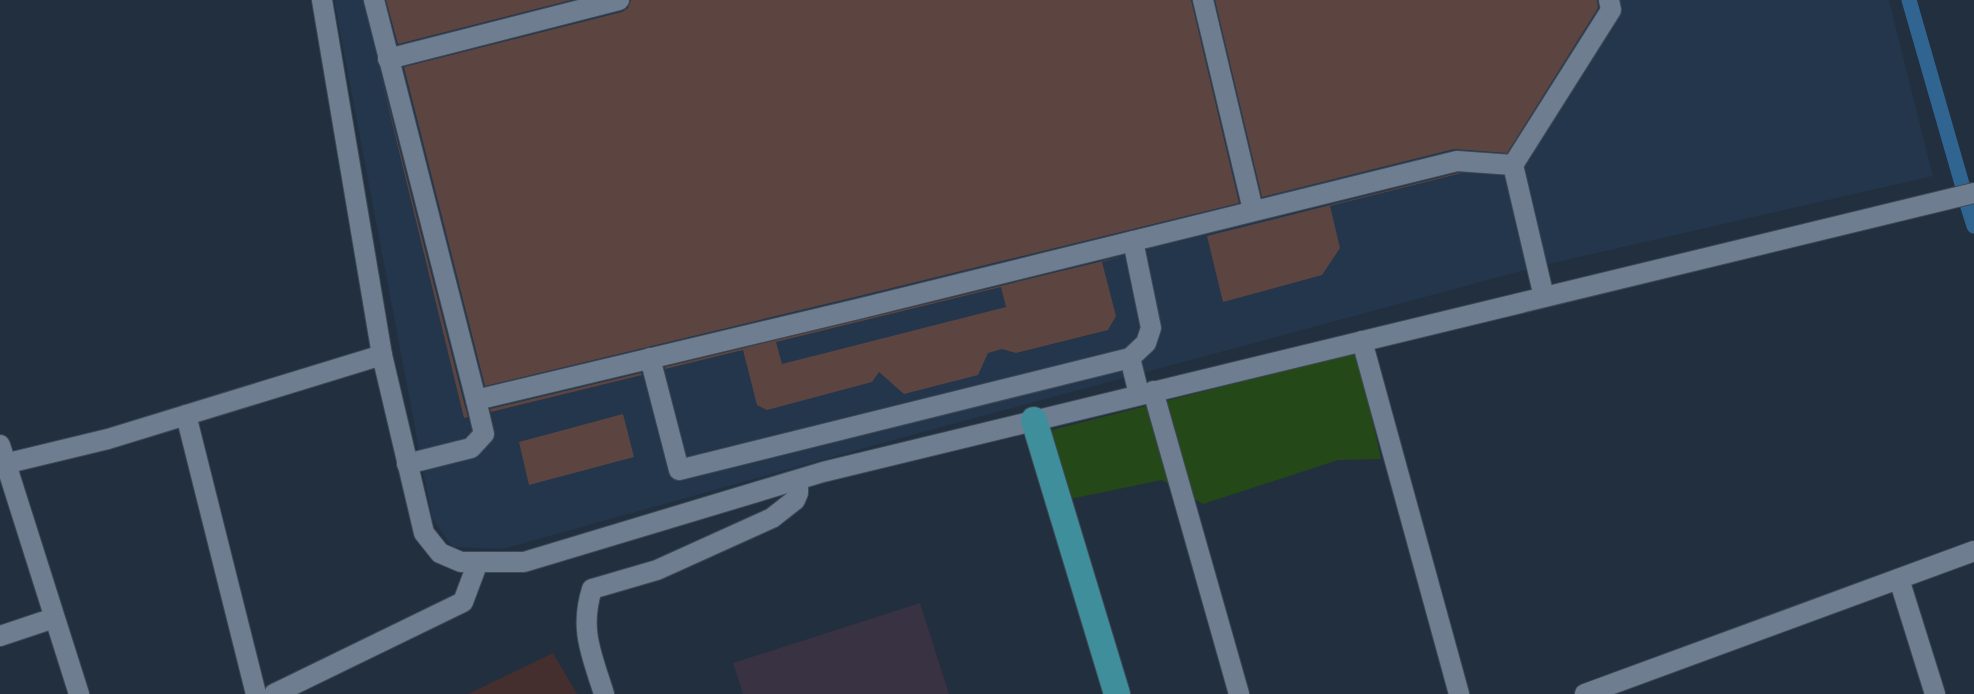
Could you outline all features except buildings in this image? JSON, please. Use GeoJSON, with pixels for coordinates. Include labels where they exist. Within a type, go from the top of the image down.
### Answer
{"type":"FeatureCollection","features":[{"type":"Feature","properties":{"kind":"main road"},"geometry":{"type":"LineString","coordinates":[[1034,420],[1117,694]]}},
{"type":"Feature","properties":{"kind":"street"},"geometry":{"type":"LineString","coordinates":[[322,0],[382,355],[424,533],[440,553],[461,562],[524,562],[798,480],[1034,420],[1974,194]]}},
{"type":"Feature","properties":{"kind":"street"},"geometry":{"type":"LineString","coordinates":[[374,0],[484,434],[471,448],[407,464]]}},
{"type":"Feature","properties":{"kind":"street"},"geometry":{"type":"LineString","coordinates":[[388,59],[619,0]]}},
{"type":"Feature","properties":{"kind":"street"},"geometry":{"type":"LineString","coordinates":[[1203,0],[1253,210]]}},
{"type":"Feature","properties":{"kind":"street"},"geometry":{"type":"LineString","coordinates":[[1544,297],[1513,165],[1611,10],[1609,0]]}},
{"type":"Feature","properties":{"kind":"street"},"geometry":{"type":"LineString","coordinates":[[476,400],[1457,161],[1513,165]]}},
{"type":"Feature","properties":{"kind":"street"},"geometry":{"type":"LineString","coordinates":[[650,358],[680,470],[1130,358],[1146,343],[1151,328],[1133,241]]}},
{"type":"Feature","properties":{"kind":"street"},"geometry":{"type":"LineString","coordinates":[[1362,340],[1459,694]]}},
{"type":"Feature","properties":{"kind":"street"},"geometry":{"type":"LineString","coordinates":[[79,694],[2,458],[108,440],[382,355]]}},
{"type":"Feature","properties":{"kind":"street"},"geometry":{"type":"LineString","coordinates":[[1130,358],[1146,393],[1239,694]]}},
{"type":"Feature","properties":{"kind":"street"},"geometry":{"type":"LineString","coordinates":[[186,415],[256,694]]}},
{"type":"Feature","properties":{"kind":"street"},"geometry":{"type":"LineString","coordinates":[[604,694],[587,641],[586,608],[592,589],[657,570],[772,518],[795,500],[798,493],[798,480]]}},
{"type":"Feature","properties":{"kind":"street"},"geometry":{"type":"LineString","coordinates":[[1585,694],[1974,551]]}},
{"type":"Feature","properties":{"kind":"street"},"geometry":{"type":"LineString","coordinates":[[274,694],[463,602],[478,562]]}},
{"type":"Feature","properties":{"kind":"street"},"geometry":{"type":"LineString","coordinates":[[1899,579],[1935,694]]}},
{"type":"Feature","properties":{"kind":"street"},"geometry":{"type":"LineString","coordinates":[[0,636],[54,618]]}},
{"type":"Feature","properties":{"kind":"shaded area"},"geometry":{"type":"Polygon","coordinates":[[[334,0],[1889,0],[1933,176],[1540,266],[901,438],[503,549],[452,547],[432,518],[334,0]]]}},
{"type":"Feature","properties":{"kind":"shaded area"},"geometry":{"type":"Polygon","coordinates":[[[920,603],[949,694],[743,694],[733,663],[920,603]]]}},
{"type":"Feature","properties":{"kind":"shaded area"},"geometry":{"type":"Polygon","coordinates":[[[553,653],[577,694],[468,694],[553,653]]]}},
{"type":"Feature","properties":{"kind":"green space"},"geometry":{"type":"Polygon","coordinates":[[[1358,352],[1381,459],[1338,460],[1203,504],[1162,480],[1070,499],[1048,431],[1358,352]]]}},
{"type":"Feature","properties":{"kind":"waterway"},"geometry":{"type":"LineString","coordinates":[[1909,0],[1962,184]]}},
{"type":"Feature","properties":{"kind":"waterway"},"geometry":{"type":"LineString","coordinates":[[1968,207],[1974,226]]}}]}
